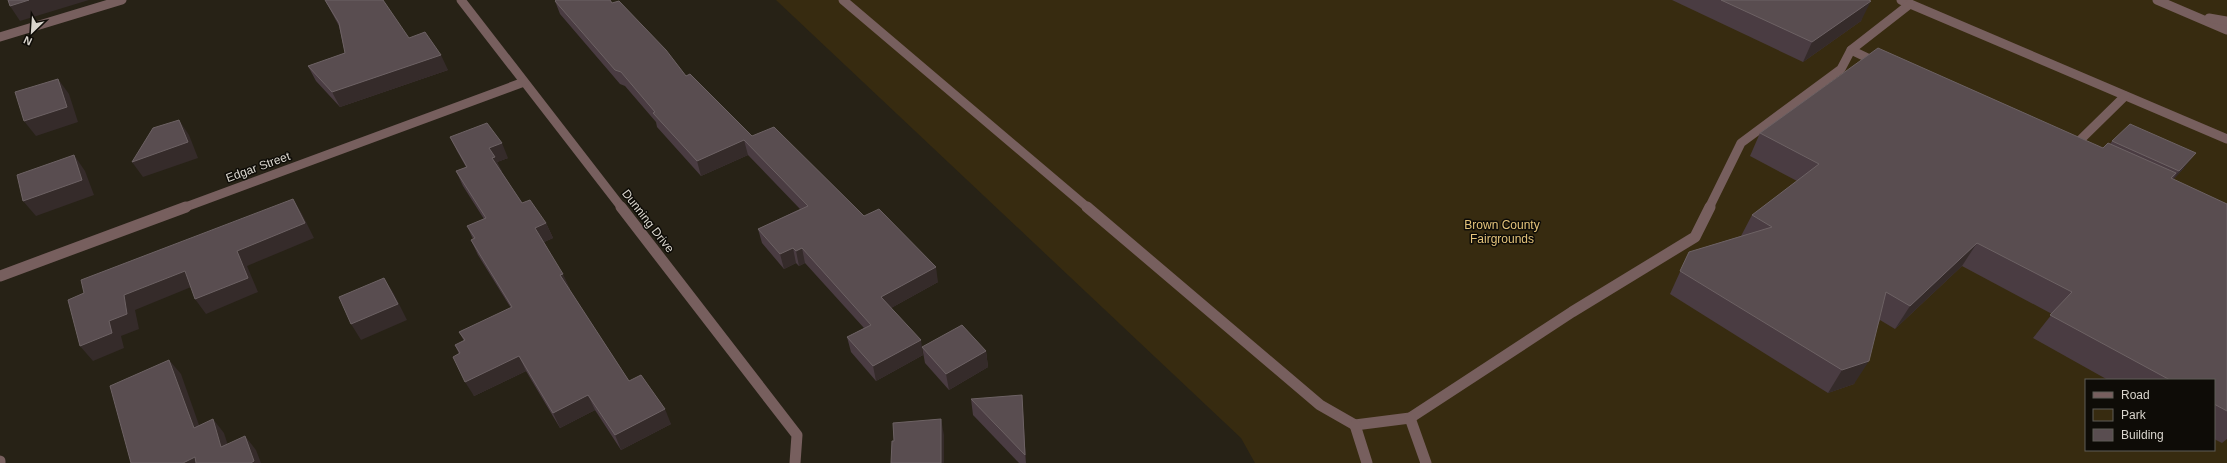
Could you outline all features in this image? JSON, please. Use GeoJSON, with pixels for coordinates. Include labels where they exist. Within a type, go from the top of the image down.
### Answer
{"type":"FeatureCollection","features":[{"type":"Feature","properties":{"kind":"street"},"geometry":{"type":"LineString","coordinates":[[0,37],[122,0]]}},
{"type":"Feature","properties":{"kind":"street","name":"Dunning Drive"},"geometry":{"type":"LineString","coordinates":[[461,0],[797,434],[795,463]]}},
{"type":"Feature","properties":{"kind":"street"},"geometry":{"type":"LineString","coordinates":[[843,0],[1320,405],[1355,425],[1410,418],[1572,312],[1695,237],[1741,143],[1841,69],[1851,50],[1910,4]]}},
{"type":"Feature","properties":{"kind":"street"},"geometry":{"type":"LineString","coordinates":[[1901,0],[2227,139]]}},
{"type":"Feature","properties":{"kind":"street"},"geometry":{"type":"LineString","coordinates":[[2157,0],[2227,30]]}},
{"type":"Feature","properties":{"kind":"street"},"geometry":{"type":"LineString","coordinates":[[2194,16],[2227,21]]}},
{"type":"Feature","properties":{"kind":"street"},"geometry":{"type":"LineString","coordinates":[[1851,50],[1886,66]]}},
{"type":"Feature","properties":{"kind":"street","name":"Edgar Street"},"geometry":{"type":"LineString","coordinates":[[0,276],[524,82]]}},
{"type":"Feature","properties":{"kind":"street"},"geometry":{"type":"LineString","coordinates":[[2071,150],[2125,96]]}},
{"type":"Feature","properties":{"kind":"street"},"geometry":{"type":"LineString","coordinates":[[1410,418],[1426,463]]}},
{"type":"Feature","properties":{"kind":"street"},"geometry":{"type":"LineString","coordinates":[[1355,425],[1367,463]]}},
{"type":"Feature","properties":{"kind":"green space","name":"Brown County Fairgrounds"},"geometry":{"type":"Polygon","coordinates":[[[776,0],[2227,0],[2227,463],[1255,463],[1241,438],[776,0]]]}},
{"type":"Feature","properties":{"kind":"building"},"geometry":{"type":"Polygon","coordinates":[[[8,0],[29,0],[10,6],[8,0]]]}},
{"type":"Feature","properties":{"kind":"building"},"geometry":{"type":"Polygon","coordinates":[[[325,0],[383,0],[409,38],[425,32],[441,55],[332,92],[308,66],[345,53],[339,23],[325,0]]]}},
{"type":"Feature","properties":{"kind":"building"},"geometry":{"type":"Polygon","coordinates":[[[610,0],[612,3],[619,1],[666,50],[686,76],[690,74],[752,136],[774,127],[864,216],[879,209],[936,267],[881,297],[921,340],[873,366],[847,337],[871,325],[802,248],[796,251],[793,248],[780,254],[758,229],[808,206],[744,140],[697,161],[653,113],[655,112],[621,72],[615,70],[555,1],[610,0]]]}},
{"type":"Feature","properties":{"kind":"building"},"geometry":{"type":"Polygon","coordinates":[[[1721,0],[1868,0],[1871,1],[1812,42],[1721,0]]]}},
{"type":"Feature","properties":{"kind":"building"},"geometry":{"type":"Polygon","coordinates":[[[1878,48],[2103,148],[2108,143],[2176,173],[2171,178],[2227,204],[2227,411],[2215,405],[2215,379],[2168,379],[2050,315],[2072,292],[1977,243],[1910,306],[1886,292],[1869,361],[1842,370],[1680,271],[1689,252],[1772,227],[1752,215],[1819,164],[1760,133],[1878,48]]]}},
{"type":"Feature","properties":{"kind":"building"},"geometry":{"type":"Polygon","coordinates":[[[58,79],[67,107],[24,121],[15,92],[58,79]]]}},
{"type":"Feature","properties":{"kind":"building"},"geometry":{"type":"Polygon","coordinates":[[[179,120],[188,142],[132,162],[153,128],[179,120]]]}},
{"type":"Feature","properties":{"kind":"building"},"geometry":{"type":"Polygon","coordinates":[[[487,123],[502,143],[489,148],[495,157],[492,158],[522,203],[530,200],[546,223],[535,228],[563,274],[560,275],[629,381],[641,375],[665,409],[615,435],[588,395],[553,413],[519,356],[465,382],[453,357],[460,353],[455,345],[465,340],[459,332],[512,307],[471,240],[475,238],[467,226],[486,218],[456,171],[467,167],[450,137],[487,123]]]}},
{"type":"Feature","properties":{"kind":"building"},"geometry":{"type":"Polygon","coordinates":[[[2130,124],[2196,153],[2179,171],[2112,141],[2130,124]]]}},
{"type":"Feature","properties":{"kind":"building"},"geometry":{"type":"Polygon","coordinates":[[[74,155],[82,180],[23,201],[17,175],[74,155]]]}},
{"type":"Feature","properties":{"kind":"building"},"geometry":{"type":"Polygon","coordinates":[[[293,199],[305,223],[237,251],[248,278],[195,299],[185,271],[124,295],[127,314],[109,321],[112,333],[80,346],[68,300],[84,293],[81,280],[293,199]]]}},
{"type":"Feature","properties":{"kind":"building"},"geometry":{"type":"Polygon","coordinates":[[[384,278],[398,304],[351,324],[339,297],[384,278]]]}},
{"type":"Feature","properties":{"kind":"building"},"geometry":{"type":"Polygon","coordinates":[[[962,325],[986,351],[946,374],[922,347],[962,325]]]}},
{"type":"Feature","properties":{"kind":"building"},"geometry":{"type":"Polygon","coordinates":[[[169,360],[194,428],[213,419],[221,447],[245,436],[254,461],[251,463],[196,463],[195,457],[183,463],[131,463],[110,386],[169,360]]]}},
{"type":"Feature","properties":{"kind":"building"},"geometry":{"type":"Polygon","coordinates":[[[1022,395],[1025,455],[971,399],[1022,395]]]}},
{"type":"Feature","properties":{"kind":"building"},"geometry":{"type":"Polygon","coordinates":[[[941,419],[941,463],[891,463],[892,441],[894,441],[893,423],[941,419]]]}}]}
